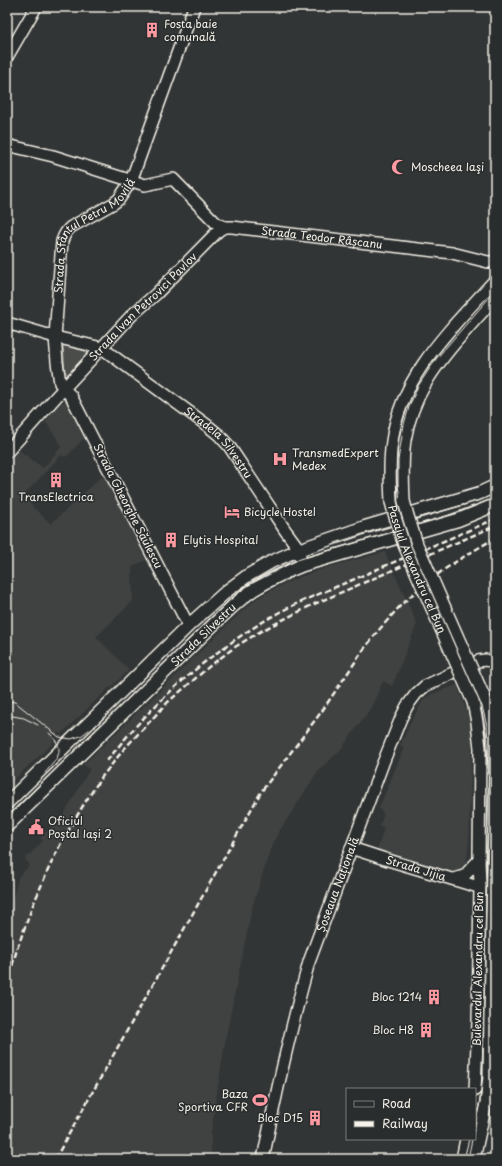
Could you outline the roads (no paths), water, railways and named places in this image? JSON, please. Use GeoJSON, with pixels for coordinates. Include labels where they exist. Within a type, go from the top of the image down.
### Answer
{"type":"FeatureCollection","features":[{"type":"Feature","properties":{"kind":"main road","name":"Strada Silvestru"},"geometry":{"type":"LineString","coordinates":[[7,803],[190,624],[228,590],[247,576],[270,562],[298,550],[365,527],[480,493],[495,486]]}},
{"type":"Feature","properties":{"kind":"main road","name":"Strada Silvestru"},"geometry":{"type":"LineString","coordinates":[[7,826],[196,641],[252,591],[269,580],[303,565],[474,514],[495,505]]}},
{"type":"Feature","properties":{"kind":"street"},"geometry":{"type":"LineString","coordinates":[[7,57],[36,7]]}},
{"type":"Feature","properties":{"kind":"street","name":"Strada Sfântul Petru Movilă"},"geometry":{"type":"LineString","coordinates":[[64,389],[60,383],[55,337],[62,241],[66,231],[119,199],[131,181],[194,7]]}},
{"type":"Feature","properties":{"kind":"street"},"geometry":{"type":"LineString","coordinates":[[7,146],[53,156],[145,185],[173,179],[216,222],[224,227]]}},
{"type":"Feature","properties":{"kind":"street","name":"Strada Teodor Râșcanu"},"geometry":{"type":"LineString","coordinates":[[224,227],[452,253],[492,262]]}},
{"type":"Feature","properties":{"kind":"street","name":"Strada Ivan Petrovici Pavlov"},"geometry":{"type":"LineString","coordinates":[[64,389],[132,315],[156,294],[218,231],[224,227]]}},
{"type":"Feature","properties":{"kind":"street"},"geometry":{"type":"LineString","coordinates":[[492,262],[494,272],[493,283]]}},
{"type":"Feature","properties":{"kind":"street","name":"Pasajul Alexandru cel Bun"},"geometry":{"type":"LineString","coordinates":[[479,860],[480,748],[477,722],[470,695],[398,530],[391,502],[390,461],[392,440],[402,402],[419,368],[434,348],[493,283]]}},
{"type":"Feature","properties":{"kind":"street","name":"Pasajul Alexandru cel Bun"},"geometry":{"type":"LineString","coordinates":[[494,864],[494,777],[492,732],[486,701],[412,529],[404,501],[403,462],[405,439],[413,409],[427,379],[443,357],[495,298]]}},
{"type":"Feature","properties":{"kind":"street"},"geometry":{"type":"LineString","coordinates":[[7,323],[55,337],[102,348]]}},
{"type":"Feature","properties":{"kind":"street","name":"Stradela Silvestru"},"geometry":{"type":"LineString","coordinates":[[102,348],[219,435],[229,446],[296,545],[303,565]]}},
{"type":"Feature","properties":{"kind":"street"},"geometry":{"type":"LineString","coordinates":[[7,452],[64,389]]}},
{"type":"Feature","properties":{"kind":"street","name":"Strada Gheorghe Săulescu"},"geometry":{"type":"LineString","coordinates":[[64,389],[71,396],[185,619],[190,624]]}},
{"type":"Feature","properties":{"kind":"street","name":"Șoseaua Națională"},"geometry":{"type":"LineString","coordinates":[[263,1159],[300,995],[310,962],[382,763],[401,718],[407,706],[416,694],[425,686],[478,661],[490,661]]}},
{"type":"Feature","properties":{"kind":"street","name":"Strada Jijia"},"geometry":{"type":"LineString","coordinates":[[351,848],[475,886],[480,886]]}},
{"type":"Feature","properties":{"kind":"street"},"geometry":{"type":"LineString","coordinates":[[454,879],[464,876],[479,860]]}},
{"type":"Feature","properties":{"kind":"street","name":"Bulevardul Alexandru cel Bun"},"geometry":{"type":"LineString","coordinates":[[475,1088],[480,886],[479,860]]}},
{"type":"Feature","properties":{"kind":"street","name":"Bulevardul Alexandru cel Bun"},"geometry":{"type":"LineString","coordinates":[[474,1159],[484,1118],[489,1077],[494,864]]}},
{"type":"Feature","properties":{"kind":"street","name":"Bulevardul Alexandru cel Bun"},"geometry":{"type":"LineString","coordinates":[[489,1077],[495,1056]]}},
{"type":"Feature","properties":{"kind":"street"},"geometry":{"type":"LineString","coordinates":[[476,1076],[489,1077]]}},
{"type":"Feature","properties":{"kind":"street"},"geometry":{"type":"LineString","coordinates":[[462,1159],[466,1140]]}},
{"type":"Feature","properties":{"kind":"tram line"},"geometry":{"type":"LineString","coordinates":[[476,1121],[481,1095],[482,1075],[489,760],[487,726],[474,682],[407,530],[400,501],[398,460],[404,424],[418,386],[436,359],[495,291]]}},
{"type":"Feature","properties":{"kind":"tram line"},"geometry":{"type":"LineString","coordinates":[[7,818],[86,739],[231,599],[247,586],[297,560],[446,516],[495,498]]}},
{"type":"Feature","properties":{"kind":"tram line"},"geometry":{"type":"LineString","coordinates":[[335,543],[378,529],[467,504]]}},
{"type":"Feature","properties":{"kind":"tram line"},"geometry":{"type":"LineString","coordinates":[[7,701],[15,702],[59,737],[71,739],[81,736],[89,730]]}},
{"type":"Feature","properties":{"kind":"tram line"},"geometry":{"type":"LineString","coordinates":[[7,715],[24,718],[38,725]]}},
{"type":"Feature","properties":{"kind":"tram line"},"geometry":{"type":"LineString","coordinates":[[45,773],[54,763],[59,754],[58,745],[49,733]]}},
{"type":"Feature","properties":{"kind":"tram line"},"geometry":{"type":"LineString","coordinates":[[464,1159],[469,1140]]}},
{"type":"Feature","properties":{"kind":"railway"},"geometry":{"type":"LineString","coordinates":[[107,761],[144,717],[164,697],[207,660],[253,628],[278,613],[305,600],[495,519]]}},
{"type":"Feature","properties":{"kind":"railway"},"geometry":{"type":"LineString","coordinates":[[7,983],[18,946],[33,905],[61,843],[101,778],[124,749],[168,702],[211,665],[235,647],[261,631],[312,605],[495,526]]}},
{"type":"Feature","properties":{"kind":"railway"},"geometry":{"type":"LineString","coordinates":[[55,1159],[261,792],[322,711],[364,649],[401,605],[442,571],[495,538]]}},
{"type":"Feature","properties":{"kind":"place","name":"Fosta baie comunală"},"geometry":{"type":"Point","coordinates":[152,30]}},
{"type":"Feature","properties":{"kind":"place","name":"Moscheea Iaşi"},"geometry":{"type":"Point","coordinates":[399,167]}},
{"type":"Feature","properties":{"kind":"place","name":"TransmedExpert Medex"},"geometry":{"type":"Point","coordinates":[280,459]}},
{"type":"Feature","properties":{"kind":"place","name":"TransElectrica"},"geometry":{"type":"Point","coordinates":[56,480]}},
{"type":"Feature","properties":{"kind":"place","name":"Bicycle Hostel"},"geometry":{"type":"Point","coordinates":[232,512]}},
{"type":"Feature","properties":{"kind":"place","name":"Elytis Hospital"},"geometry":{"type":"Point","coordinates":[171,540]}},
{"type":"Feature","properties":{"kind":"place","name":"Oficiul Poștal Iași 2"},"geometry":{"type":"Point","coordinates":[36,827]}},
{"type":"Feature","properties":{"kind":"place","name":"Bloc 1214"},"geometry":{"type":"Point","coordinates":[434,997]}},
{"type":"Feature","properties":{"kind":"place","name":"Bloc H8"},"geometry":{"type":"Point","coordinates":[426,1030]}},
{"type":"Feature","properties":{"kind":"place","name":"Baza Sportiva CFR"},"geometry":{"type":"Point","coordinates":[260,1100]}},
{"type":"Feature","properties":{"kind":"place","name":"Bloc D15"},"geometry":{"type":"Point","coordinates":[315,1118]}}]}
